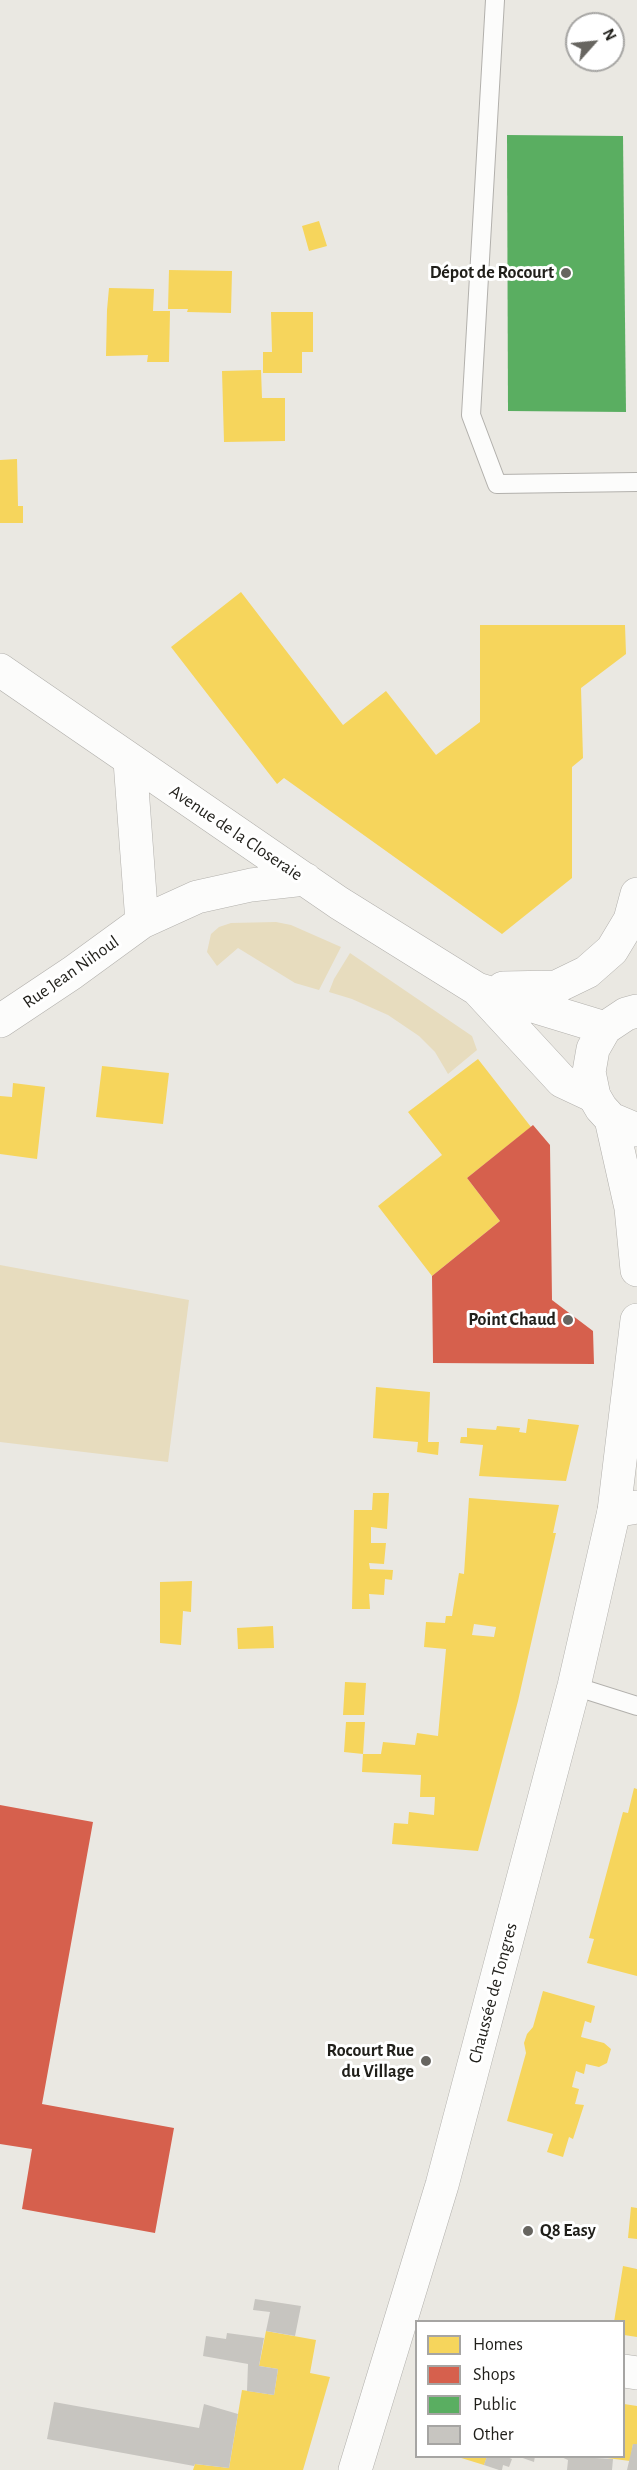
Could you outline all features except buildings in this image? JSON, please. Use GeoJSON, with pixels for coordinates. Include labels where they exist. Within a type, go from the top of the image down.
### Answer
{"type":"FeatureCollection","features":[{"type":"Feature","properties":{"kind":"street","name":"Avenue de la Closeraie"},"geometry":{"type":"LineString","coordinates":[[0,670],[305,879],[477,989],[562,1081],[614,1115]]}},
{"type":"Feature","properties":{"kind":"street"},"geometry":{"type":"LineString","coordinates":[[130,761],[142,922]]}},
{"type":"Feature","properties":{"kind":"street","name":"Rue Jean Nihoul"},"geometry":{"type":"LineString","coordinates":[[0,1021],[72,973],[142,922],[197,897],[251,885],[305,879]]}},
{"type":"Feature","properties":{"kind":"street"},"geometry":{"type":"LineString","coordinates":[[477,989],[556,987],[587,972],[612,950],[630,920],[637,894]]}},
{"type":"Feature","properties":{"kind":"street","name":"Avenue de la Closeraie"},"geometry":{"type":"LineString","coordinates":[[477,989],[626,1012]]}},
{"type":"Feature","properties":{"kind":"street"},"geometry":{"type":"LineString","coordinates":[[626,1012],[593,1049],[589,1072],[614,1115],[631,1208],[637,1270]]}},
{"type":"Feature","properties":{"kind":"street","name":"Chaussée de Tongres"},"geometry":{"type":"LineString","coordinates":[[626,1509],[637,1320]]}},
{"type":"Feature","properties":{"kind":"street","name":"Chaussée de Tongres"},"geometry":{"type":"LineString","coordinates":[[355,2470],[409,2327],[442,2185],[574,1686],[626,1509],[637,1461]]}},
{"type":"Feature","properties":{"kind":"lane"},"geometry":{"type":"LineString","coordinates":[[495,0],[471,415],[496,484],[637,482]]}},
{"type":"Feature","properties":{"kind":"lane"},"geometry":{"type":"LineString","coordinates":[[574,1686],[637,1706]]}},
{"type":"Feature","properties":{"kind":"shaded area"},"geometry":{"type":"Polygon","coordinates":[[[276,922],[291,925],[341,947],[319,990],[295,983],[238,948],[217,966],[207,952],[211,934],[219,927],[231,923],[276,922]]]}},
{"type":"Feature","properties":{"kind":"shaded area"},"geometry":{"type":"Polygon","coordinates":[[[350,953],[472,1036],[477,1050],[448,1074],[435,1052],[419,1036],[388,1015],[352,999],[329,992],[350,953]]]}},
{"type":"Feature","properties":{"kind":"shaded area"},"geometry":{"type":"Polygon","coordinates":[[[0,1265],[189,1300],[168,1462],[0,1442],[0,1265]]]}},
{"type":"Feature","properties":{"kind":"place","name":"Dépot de Rocourt"},"geometry":{"type":"Point","coordinates":[566,273]}},
{"type":"Feature","properties":{"kind":"place","name":"Point Chaud"},"geometry":{"type":"Point","coordinates":[568,1320]}},
{"type":"Feature","properties":{"kind":"place","name":"Rocourt Rue du Village"},"geometry":{"type":"Point","coordinates":[426,2061]}},
{"type":"Feature","properties":{"kind":"place","name":"Q8 Easy"},"geometry":{"type":"Point","coordinates":[528,2231]}}]}
